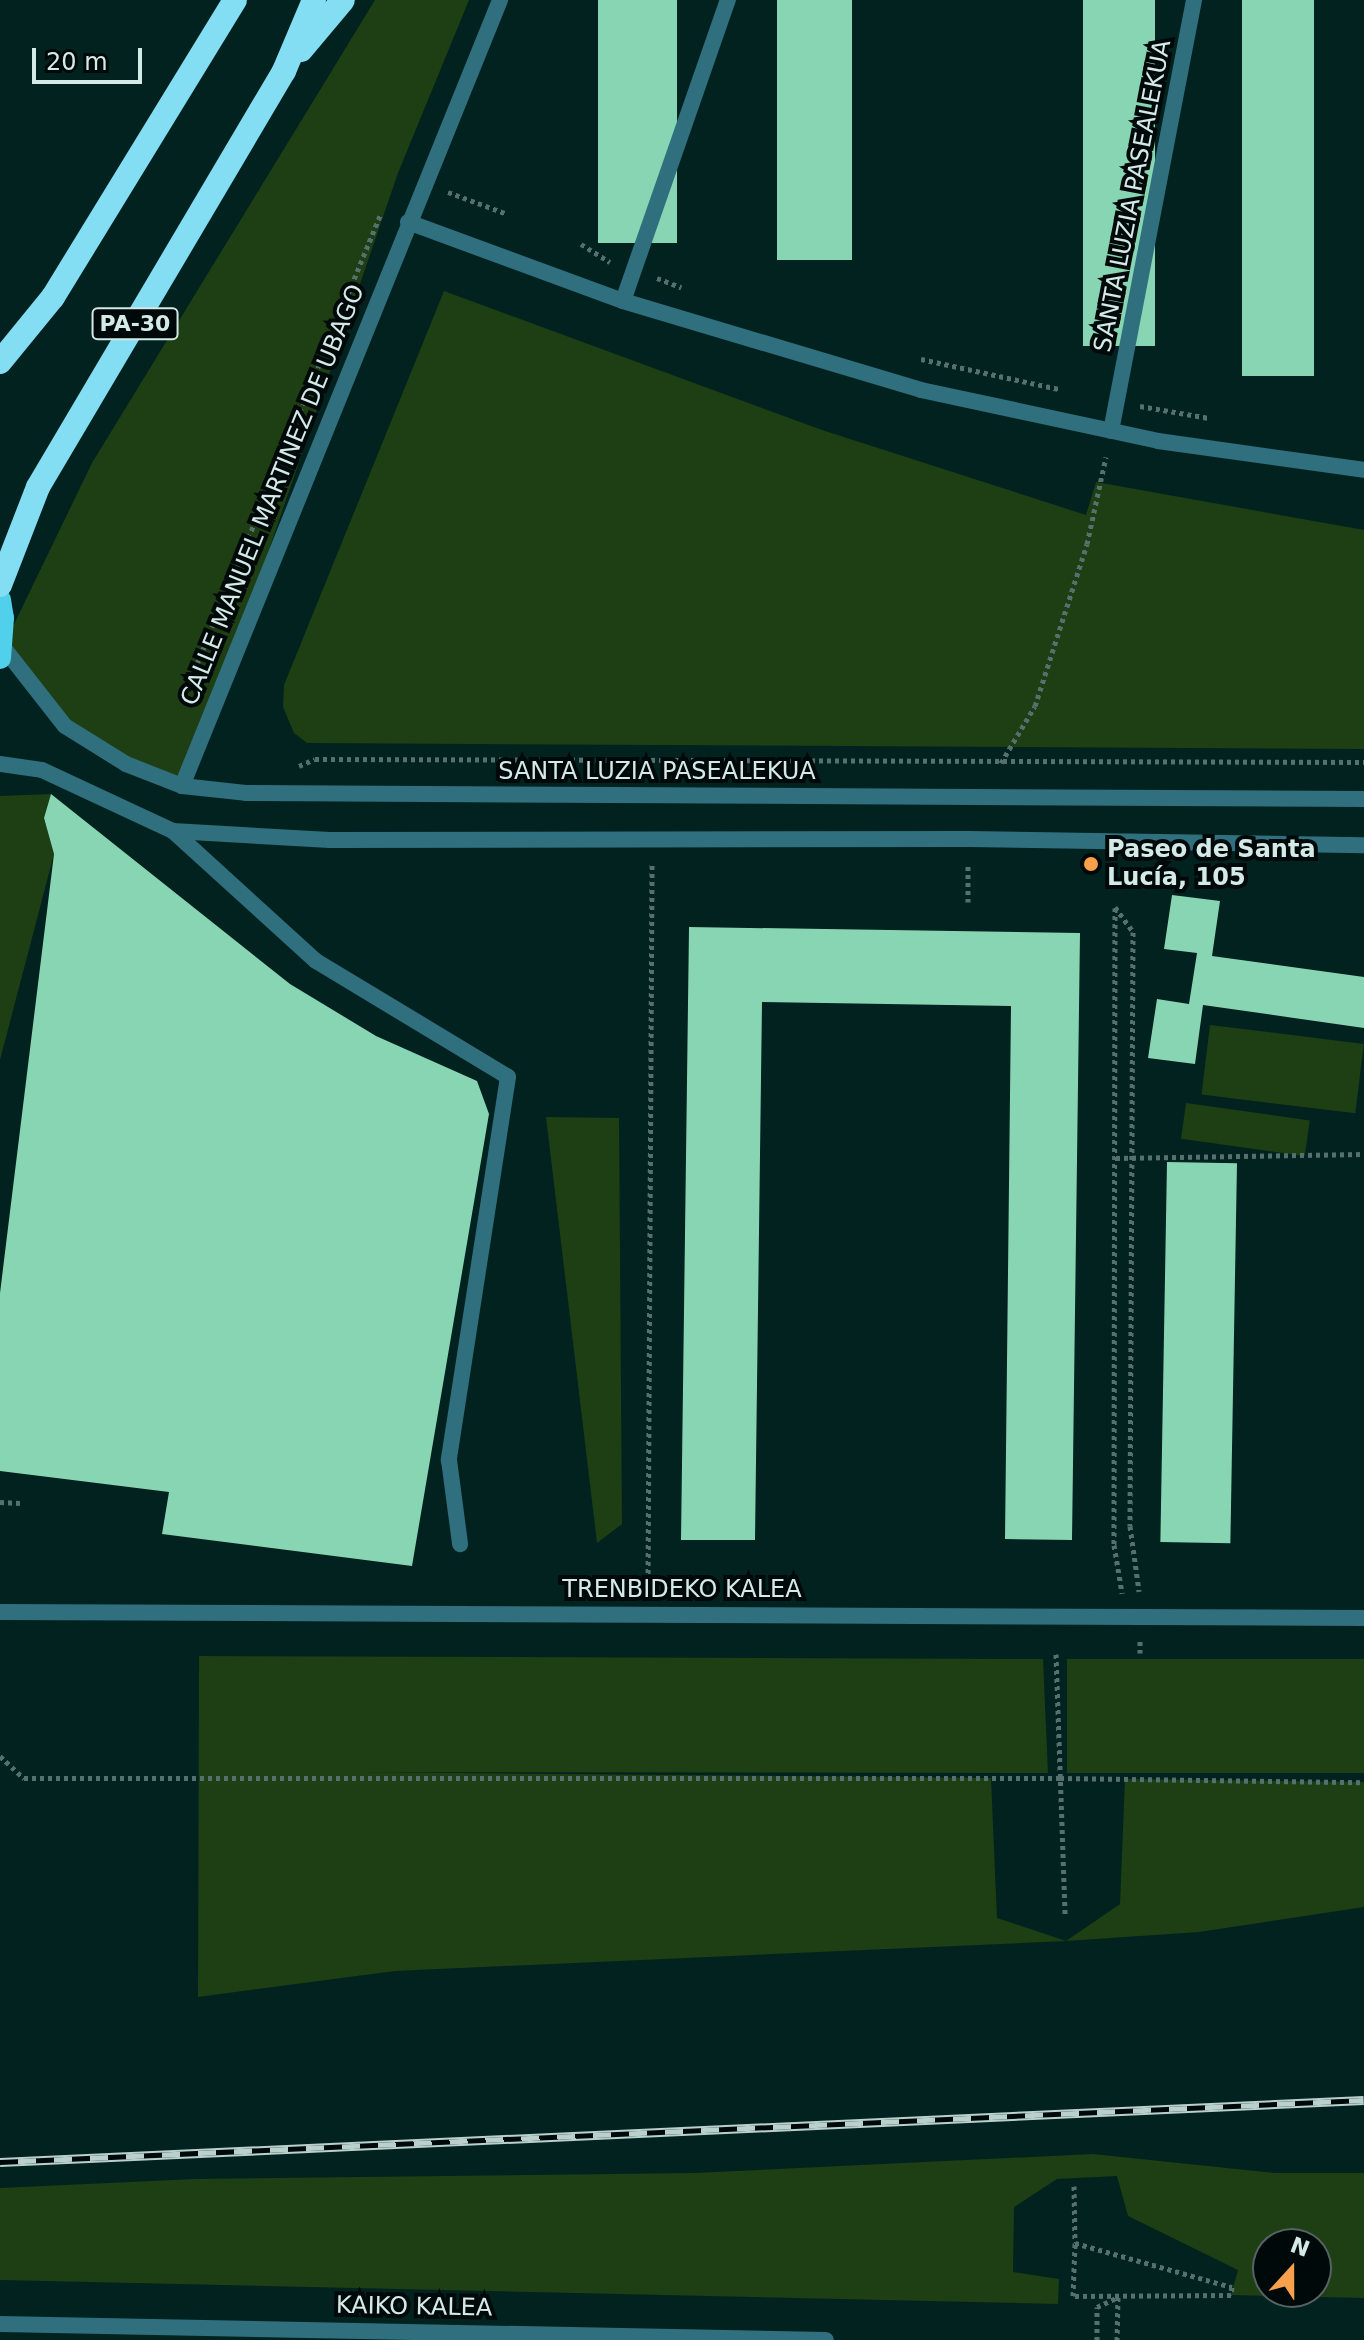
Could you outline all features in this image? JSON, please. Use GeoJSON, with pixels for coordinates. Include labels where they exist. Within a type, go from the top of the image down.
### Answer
{"type":"FeatureCollection","features":[{"type":"Feature","properties":{"kind":"highway"},"geometry":{"type":"LineString","coordinates":[[179,92],[221,0]]}},
{"type":"Feature","properties":{"kind":"highway"},"geometry":{"type":"LineString","coordinates":[[0,362],[53,297],[235,0]]}},
{"type":"Feature","properties":{"kind":"highway"},"geometry":{"type":"LineString","coordinates":[[284,71],[314,0]]}},
{"type":"Feature","properties":{"kind":"highway","name":"PA-30"},"geometry":{"type":"LineString","coordinates":[[0,585],[38,487],[284,71],[343,0]]}},
{"type":"Feature","properties":{"kind":"highway"},"geometry":{"type":"LineString","coordinates":[[0,600],[1,652]]}},
{"type":"Feature","properties":{"kind":"street","name":"CALLE MANUEL MARTINEZ DE UBAGO"},"geometry":{"type":"LineString","coordinates":[[182,786],[500,0]]}},
{"type":"Feature","properties":{"kind":"street"},"geometry":{"type":"LineString","coordinates":[[623,301],[728,0]]}},
{"type":"Feature","properties":{"kind":"street","name":"SANTA LUZIA PASEALEKUA"},"geometry":{"type":"LineString","coordinates":[[1111,431],[1194,0]]}},
{"type":"Feature","properties":{"kind":"street"},"geometry":{"type":"LineString","coordinates":[[408,222],[623,301],[921,390],[1158,441],[1364,470]]}},
{"type":"Feature","properties":{"kind":"street","name":"SANTA LUZIA PASEALEKUA"},"geometry":{"type":"LineString","coordinates":[[1,652],[65,726],[126,764],[182,786],[277,793],[1364,799]]}},
{"type":"Feature","properties":{"kind":"street"},"geometry":{"type":"LineString","coordinates":[[0,764],[42,770],[173,831],[316,961],[508,1077],[449,1460],[460,1544]]}},
{"type":"Feature","properties":{"kind":"street"},"geometry":{"type":"LineString","coordinates":[[173,831],[330,840],[1364,845]]}},
{"type":"Feature","properties":{"kind":"street","name":"TRENBIDEKO KALEA"},"geometry":{"type":"LineString","coordinates":[[0,1612],[1364,1618]]}},
{"type":"Feature","properties":{"kind":"street","name":"KAIKO KALEA"},"geometry":{"type":"LineString","coordinates":[[0,2324],[159,2333],[826,2340]]}},
{"type":"Feature","properties":{"kind":"path"},"geometry":{"type":"LineString","coordinates":[[440,189],[507,214]]}},
{"type":"Feature","properties":{"kind":"path"},"geometry":{"type":"LineString","coordinates":[[581,244],[604,260],[692,291]]}},
{"type":"Feature","properties":{"kind":"path"},"geometry":{"type":"LineString","coordinates":[[911,357],[1118,402],[1212,418]]}},
{"type":"Feature","properties":{"kind":"path"},"geometry":{"type":"LineString","coordinates":[[993,773],[1035,706],[1087,544],[1111,431]]}},
{"type":"Feature","properties":{"kind":"path","name":"SANTA LUZIA PASEALEKUA"},"geometry":{"type":"LineString","coordinates":[[294,767],[315,759],[1364,762]]}},
{"type":"Feature","properties":{"kind":"path"},"geometry":{"type":"LineString","coordinates":[[648,1614],[652,840]]}},
{"type":"Feature","properties":{"kind":"path"},"geometry":{"type":"LineString","coordinates":[[1122,1618],[1123,1598],[1114,1545],[1115,907],[1133,932],[1130,1526],[1140,1617],[1140,1653]]}},
{"type":"Feature","properties":{"kind":"path"},"geometry":{"type":"LineString","coordinates":[[1116,1158],[1364,1154]]}},
{"type":"Feature","properties":{"kind":"path"},"geometry":{"type":"LineString","coordinates":[[0,1502],[20,1503]]}},
{"type":"Feature","properties":{"kind":"path"},"geometry":{"type":"LineString","coordinates":[[1056,1654],[1065,1914]]}},
{"type":"Feature","properties":{"kind":"path"},"geometry":{"type":"LineString","coordinates":[[0,1756],[24,1778],[1060,1778],[1364,1782]]}},
{"type":"Feature","properties":{"kind":"path"},"geometry":{"type":"LineString","coordinates":[[1074,2186],[1073,2296],[1231,2295],[1232,2287],[1075,2243]]}},
{"type":"Feature","properties":{"kind":"path"},"geometry":{"type":"LineString","coordinates":[[1097,2340],[1097,2307],[1118,2297]]}},
{"type":"Feature","properties":{"kind":"path"},"geometry":{"type":"LineString","coordinates":[[1117,2340],[1118,2297]]}},
{"type":"Feature","properties":{"kind":"green space"},"geometry":{"type":"Polygon","coordinates":[[[375,0],[469,0],[398,173],[223,684],[182,786],[65,726],[3,647],[92,463],[375,0]]]}},
{"type":"Feature","properties":{"kind":"green space"},"geometry":{"type":"Polygon","coordinates":[[[444,291],[822,430],[1086,515],[1096,482],[1364,530],[1364,749],[307,743],[294,733],[283,707],[284,685],[444,291]]]}},
{"type":"Feature","properties":{"kind":"green space"},"geometry":{"type":"Polygon","coordinates":[[[51,794],[44,818],[54,854],[0,1060],[0,796],[51,794]]]}},
{"type":"Feature","properties":{"kind":"green space"},"geometry":{"type":"Polygon","coordinates":[[[1210,1025],[1364,1044],[1355,1113],[1201,1094],[1210,1025]]]}},
{"type":"Feature","properties":{"kind":"green space"},"geometry":{"type":"Polygon","coordinates":[[[1186,1103],[1310,1120],[1305,1156],[1181,1139],[1186,1103]]]}},
{"type":"Feature","properties":{"kind":"green space"},"geometry":{"type":"Polygon","coordinates":[[[546,1117],[619,1118],[622,1524],[597,1543],[546,1117]]]}},
{"type":"Feature","properties":{"kind":"green space"},"geometry":{"type":"Polygon","coordinates":[[[199,1656],[1043,1659],[1048,1773],[360,1772],[991,1778],[997,1918],[1066,1941],[395,1971],[198,1997],[199,1656]]]}},
{"type":"Feature","properties":{"kind":"green space"},"geometry":{"type":"Polygon","coordinates":[[[1067,1659],[1364,1659],[1364,1773],[1067,1773],[1067,1659]]]}},
{"type":"Feature","properties":{"kind":"green space"},"geometry":{"type":"Polygon","coordinates":[[[1125,1779],[1364,1782],[1364,1907],[1199,1932],[1066,1941],[1120,1904],[1125,1779]]]}},
{"type":"Feature","properties":{"kind":"green space"},"geometry":{"type":"Polygon","coordinates":[[[1093,2154],[1275,2173],[1364,2173],[1364,2298],[1332,2297],[1332,2228],[1252,2228],[1252,2295],[1231,2295],[1238,2270],[1128,2216],[1117,2176],[1057,2179],[1014,2207],[1013,2272],[1059,2279],[1058,2304],[0,2280],[0,2188],[195,2179],[694,2173],[1093,2154]]]}},
{"type":"Feature","properties":{"kind":"building"},"geometry":{"type":"Polygon","coordinates":[[[598,0],[677,0],[677,243],[598,243],[598,0]]]}},
{"type":"Feature","properties":{"kind":"building"},"geometry":{"type":"Polygon","coordinates":[[[777,0],[852,0],[852,260],[777,260],[777,0]]]}},
{"type":"Feature","properties":{"kind":"building"},"geometry":{"type":"Polygon","coordinates":[[[1083,0],[1155,0],[1155,346],[1083,346],[1083,0]]]}},
{"type":"Feature","properties":{"kind":"building"},"geometry":{"type":"Polygon","coordinates":[[[1242,0],[1314,0],[1314,376],[1242,376],[1242,0]]]}},
{"type":"Feature","properties":{"kind":"building"},"geometry":{"type":"Polygon","coordinates":[[[51,794],[290,984],[376,1036],[477,1081],[489,1114],[412,1566],[162,1534],[169,1492],[0,1471],[0,1293],[54,854],[44,818],[51,794]]]}},
{"type":"Feature","properties":{"kind":"building"},"geometry":{"type":"Polygon","coordinates":[[[1172,895],[1220,901],[1212,956],[1364,977],[1364,1028],[1203,1005],[1195,1064],[1148,1058],[1157,999],[1189,1004],[1197,953],[1164,949],[1172,895]]]}},
{"type":"Feature","properties":{"kind":"building"},"geometry":{"type":"Polygon","coordinates":[[[689,927],[1080,933],[1072,1540],[1005,1539],[1011,1006],[762,1002],[755,1540],[681,1540],[689,927]]]}},
{"type":"Feature","properties":{"kind":"building"},"geometry":{"type":"Polygon","coordinates":[[[1167,1162],[1237,1163],[1230,1543],[1160,1542],[1167,1162]]]}},
{"type":"Feature","properties":{"kind":"railway"},"geometry":{"type":"LineString","coordinates":[[0,2162],[1364,2100]]}},
{"type":"Feature","properties":{"kind":"place","name":"Paseo de Santa Lucía, 105"},"geometry":{"type":"Point","coordinates":[1091,864]}}]}
